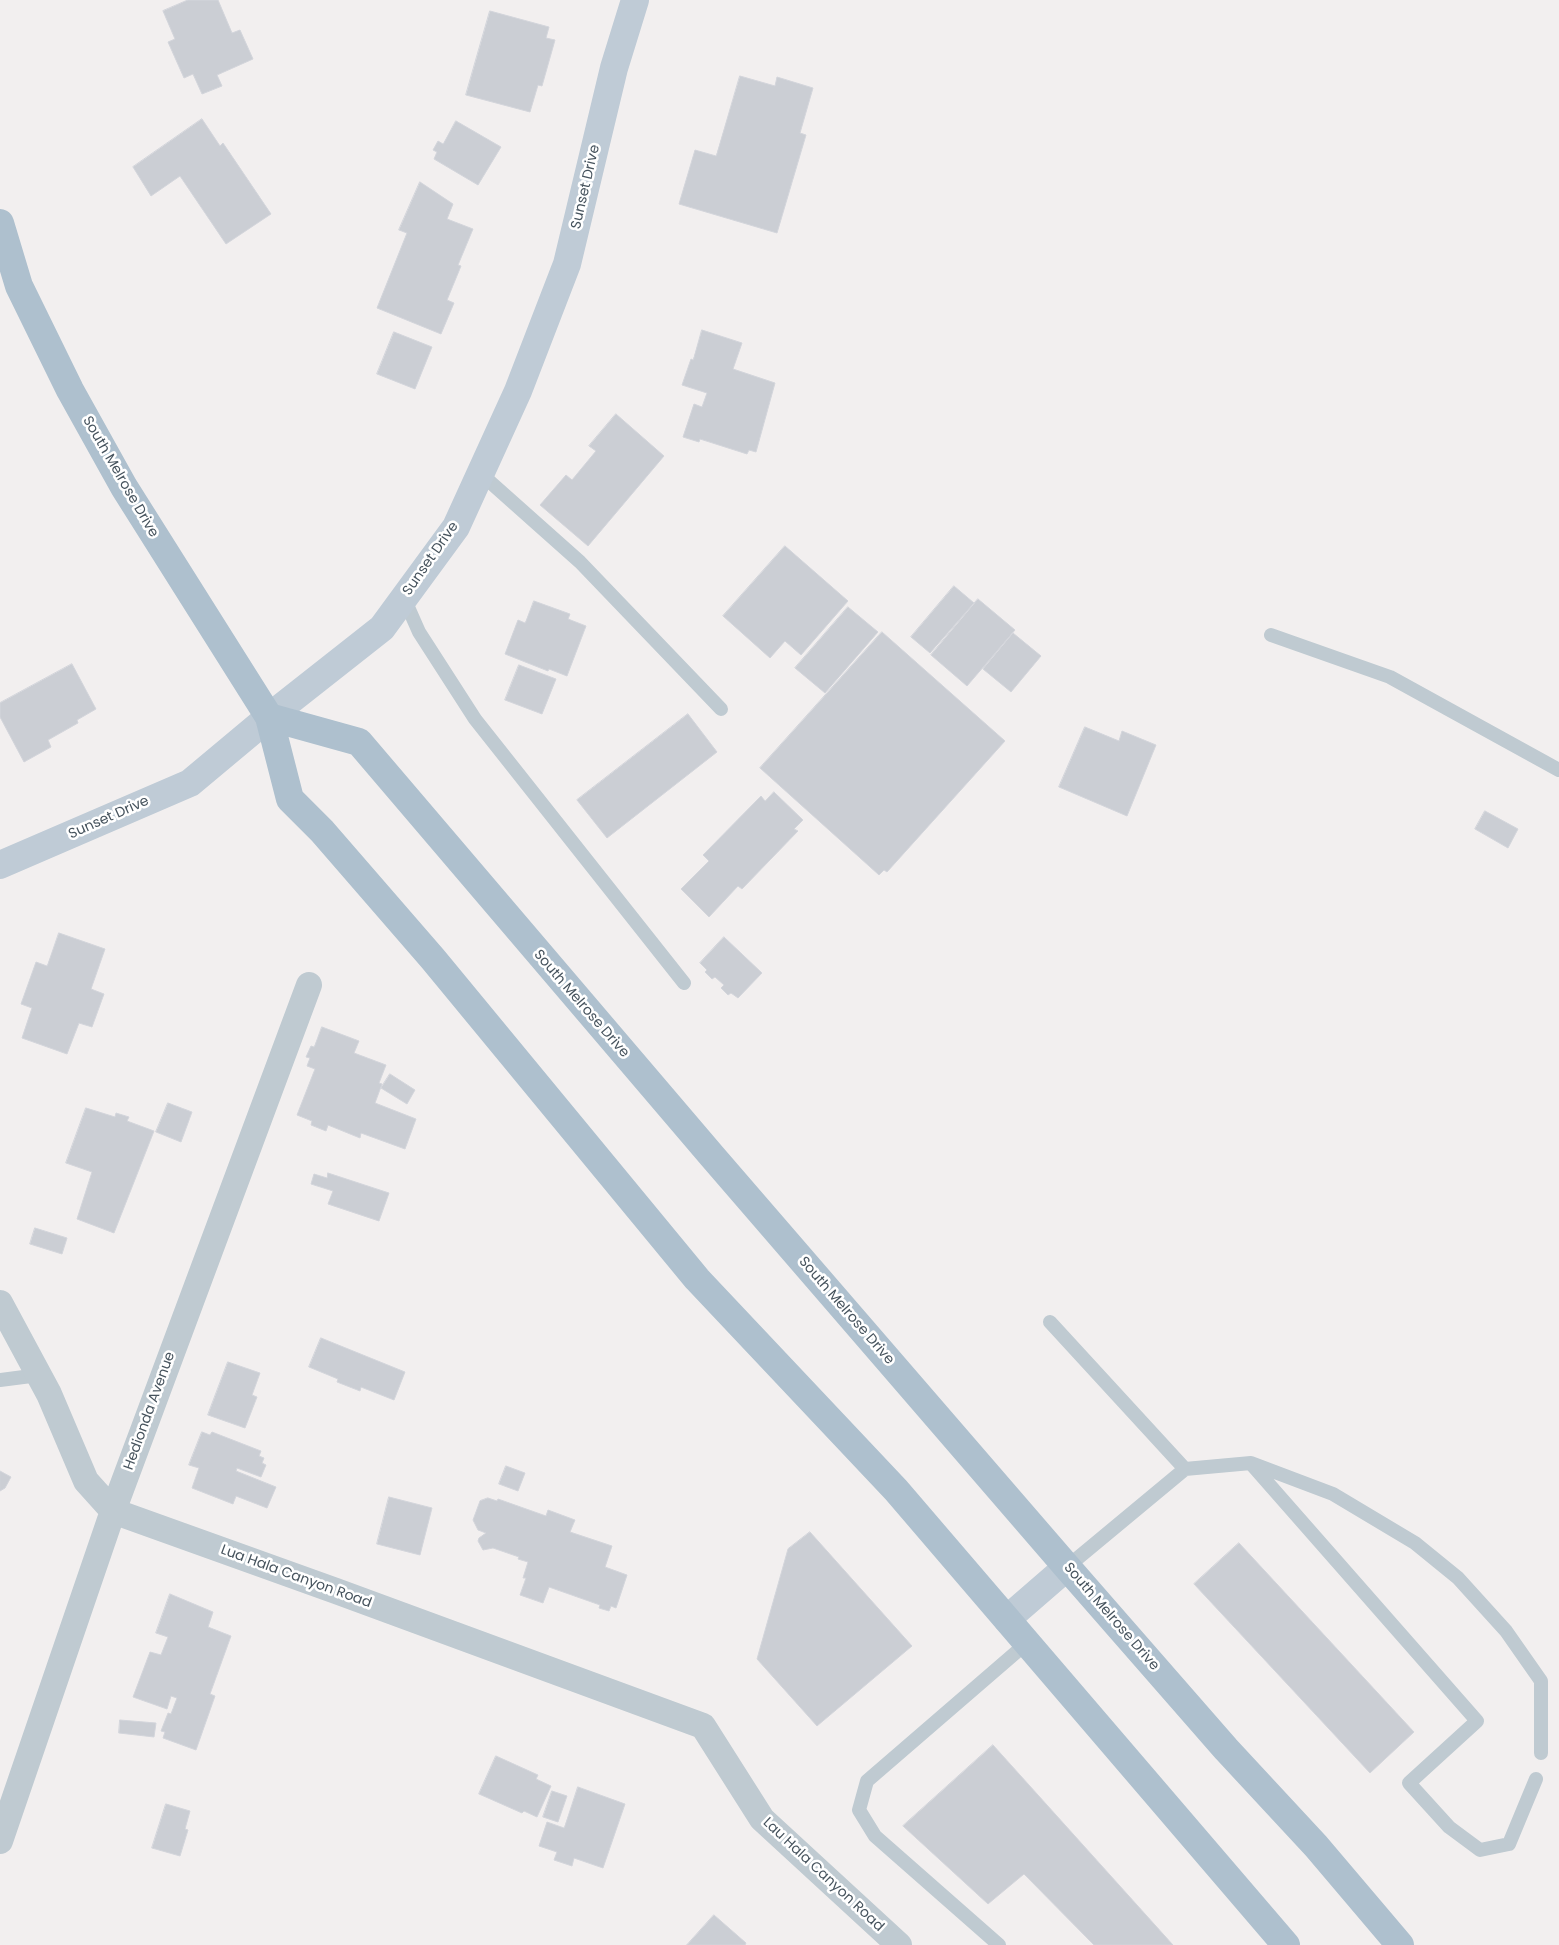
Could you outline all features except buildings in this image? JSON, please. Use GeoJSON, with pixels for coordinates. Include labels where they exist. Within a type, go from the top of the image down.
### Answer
{"type":"FeatureCollection","features":[{"type":"Feature","properties":{"kind":"main road","name":"Sunset Drive"},"geometry":{"type":"LineString","coordinates":[[0,865],[190,783],[269,717],[382,628],[456,527],[518,391],[567,264],[614,68],[635,0]]}},
{"type":"Feature","properties":{"kind":"main road","name":"South Melrose Drive"},"geometry":{"type":"LineString","coordinates":[[0,223],[19,286],[70,390],[124,487],[269,717],[290,799],[322,831],[433,959],[697,1279],[896,1490],[1286,1945]]}},
{"type":"Feature","properties":{"kind":"main road","name":"South Melrose Drive"},"geometry":{"type":"LineString","coordinates":[[269,717],[359,742],[1067,1567],[1226,1749],[1316,1846],[1400,1945]]}},
{"type":"Feature","properties":{"kind":"main road"},"geometry":{"type":"LineString","coordinates":[[1007,1619],[1067,1567]]}},
{"type":"Feature","properties":{"kind":"street","name":"Hedionda Avenue"},"geometry":{"type":"LineString","coordinates":[[0,1841],[7,1802],[309,985]]}},
{"type":"Feature","properties":{"kind":"street","name":"Lua Hala Canyon Road"},"geometry":{"type":"LineString","coordinates":[[0,1302],[49,1394],[86,1481],[113,1511],[336,1590],[703,1726]]}},
{"type":"Feature","properties":{"kind":"street","name":"Lau Hala Canyon Road"},"geometry":{"type":"LineString","coordinates":[[703,1726],[762,1819],[899,1945]]}},
{"type":"Feature","properties":{"kind":"lane"},"geometry":{"type":"LineString","coordinates":[[480,473],[580,562],[721,710]]}},
{"type":"Feature","properties":{"kind":"lane"},"geometry":{"type":"LineString","coordinates":[[404,598],[419,632],[475,719],[684,983]]}},
{"type":"Feature","properties":{"kind":"lane"},"geometry":{"type":"LineString","coordinates":[[1271,635],[1390,676],[1559,770]]}},
{"type":"Feature","properties":{"kind":"lane"},"geometry":{"type":"LineString","coordinates":[[1050,1322],[1185,1469]]}},
{"type":"Feature","properties":{"kind":"lane"},"geometry":{"type":"LineString","coordinates":[[0,1380],[39,1375]]}},
{"type":"Feature","properties":{"kind":"lane"},"geometry":{"type":"LineString","coordinates":[[1067,1567],[1185,1469],[1251,1463],[1333,1494],[1415,1543],[1458,1578],[1506,1631],[1541,1681],[1541,1752]]}},
{"type":"Feature","properties":{"kind":"lane"},"geometry":{"type":"LineString","coordinates":[[1251,1463],[1477,1721],[1409,1783],[1416,1791],[1449,1827],[1480,1850],[1509,1844],[1536,1779]]}},
{"type":"Feature","properties":{"kind":"lane"},"geometry":{"type":"LineString","coordinates":[[999,1945],[876,1836],[859,1810],[867,1782],[1028,1642]]}}]}
